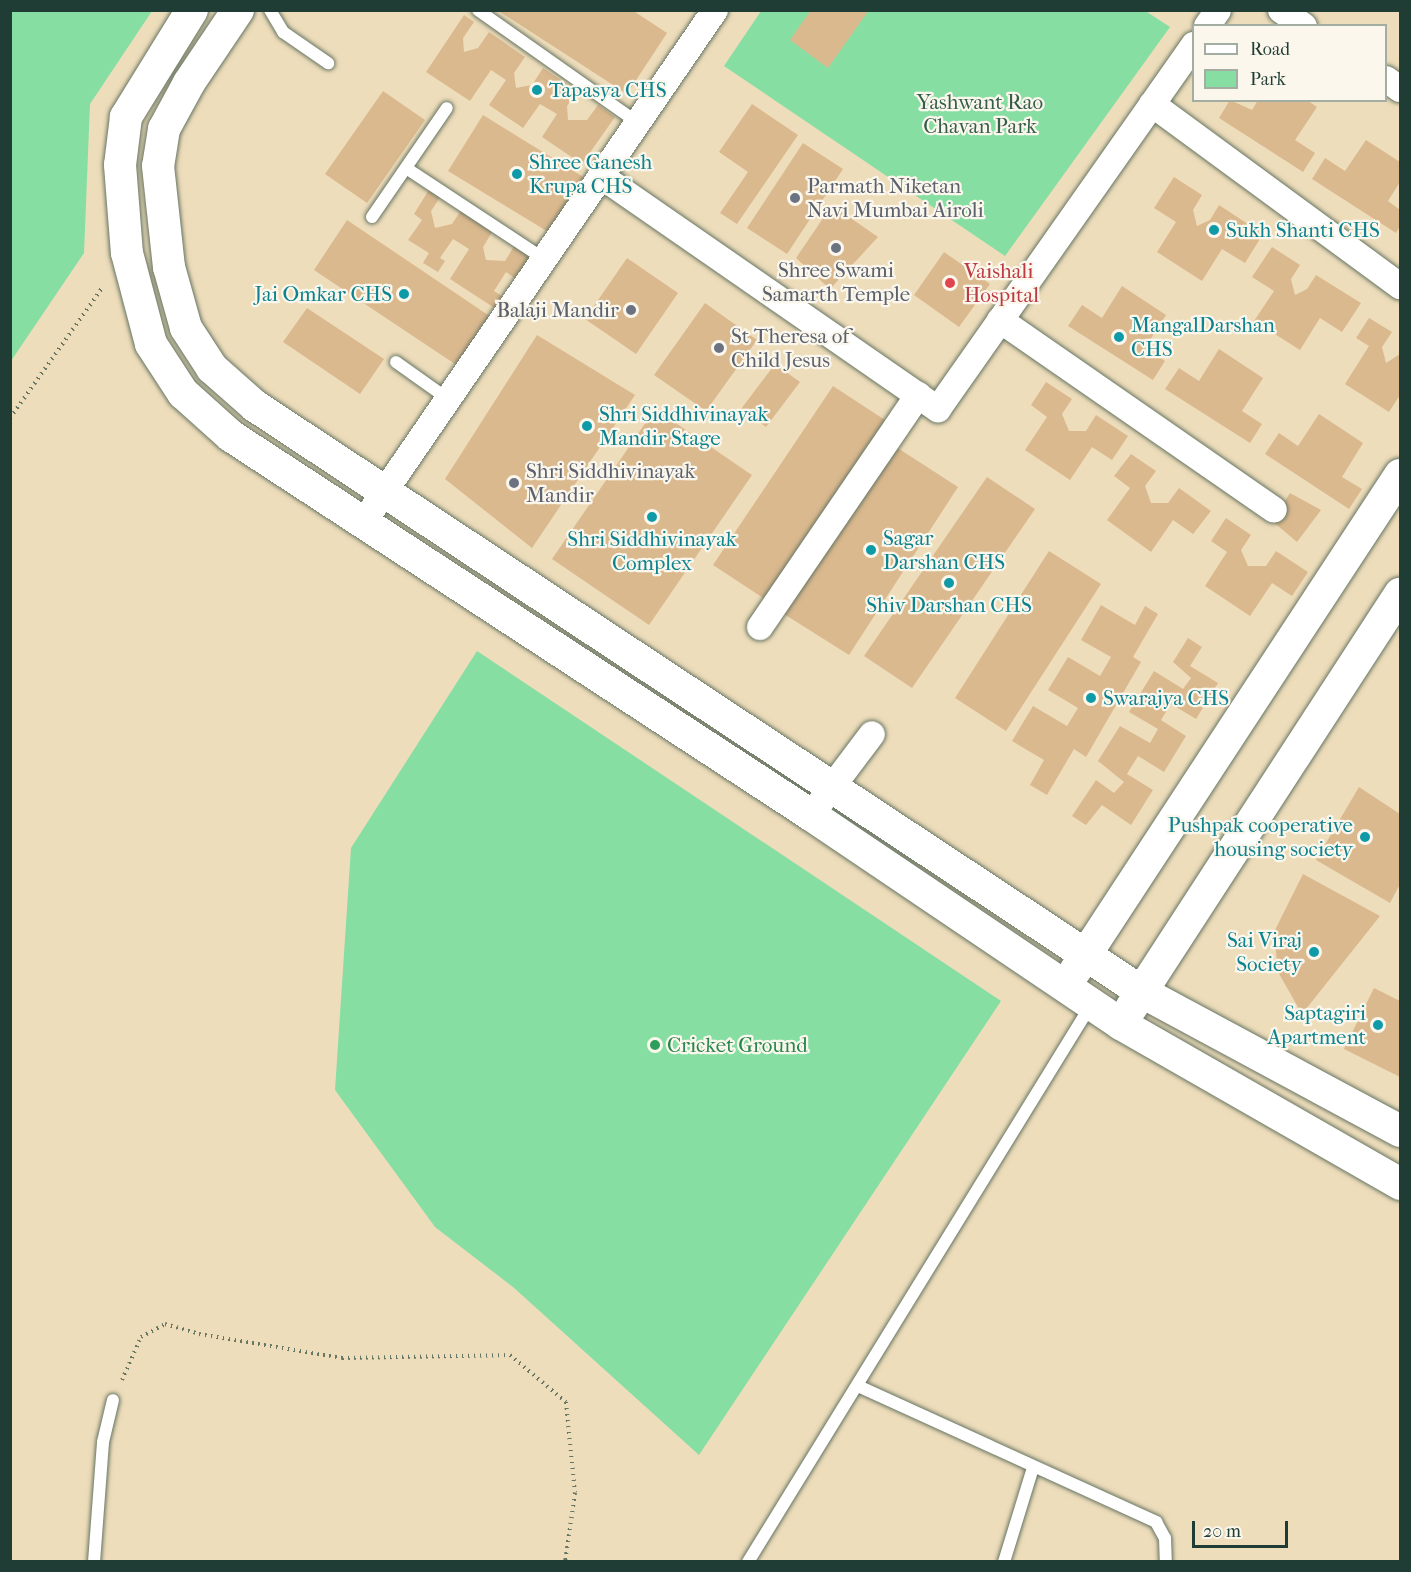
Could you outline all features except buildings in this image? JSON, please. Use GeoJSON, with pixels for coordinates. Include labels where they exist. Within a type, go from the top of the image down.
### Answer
{"type":"FeatureCollection","features":[{"type":"Feature","properties":{"kind":"street"},"geometry":{"type":"LineString","coordinates":[[192,10],[126,117],[120,165],[127,254],[151,344],[183,393],[231,436],[811,815],[1121,1024],[1401,1184]]}},
{"type":"Feature","properties":{"kind":"street"},"geometry":{"type":"LineString","coordinates":[[238,10],[164,129],[158,166],[169,267],[186,328],[212,368],[255,406],[832,784],[1142,992],[1401,1131]]}},
{"type":"Feature","properties":{"kind":"street"},"geometry":{"type":"LineString","coordinates":[[363,523],[715,10]]}},
{"type":"Feature","properties":{"kind":"street"},"geometry":{"type":"LineString","coordinates":[[1208,24],[1218,10]]}},
{"type":"Feature","properties":{"kind":"street"},"geometry":{"type":"LineString","coordinates":[[1281,10],[1301,24]]}},
{"type":"Feature","properties":{"kind":"street"},"geometry":{"type":"LineString","coordinates":[[601,176],[938,409],[1192,48]]}},
{"type":"Feature","properties":{"kind":"street"},"geometry":{"type":"LineString","coordinates":[[1387,80],[1401,89]]}},
{"type":"Feature","properties":{"kind":"street"},"geometry":{"type":"LineString","coordinates":[[1152,104],[1401,286]]}},
{"type":"Feature","properties":{"kind":"street"},"geometry":{"type":"LineString","coordinates":[[1000,320],[1274,510]]}},
{"type":"Feature","properties":{"kind":"street"},"geometry":{"type":"LineString","coordinates":[[760,627],[918,395]]}},
{"type":"Feature","properties":{"kind":"street"},"geometry":{"type":"LineString","coordinates":[[1065,987],[1401,475]]}},
{"type":"Feature","properties":{"kind":"street"},"geometry":{"type":"LineString","coordinates":[[1121,1024],[1401,594]]}},
{"type":"Feature","properties":{"kind":"street"},"geometry":{"type":"LineString","coordinates":[[811,815],[832,784],[872,734]]}},
{"type":"Feature","properties":{"kind":"lane"},"geometry":{"type":"LineString","coordinates":[[270,10],[283,32],[328,63]]}},
{"type":"Feature","properties":{"kind":"lane"},"geometry":{"type":"LineString","coordinates":[[478,10],[638,123]]}},
{"type":"Feature","properties":{"kind":"lane"},"geometry":{"type":"LineString","coordinates":[[372,217],[447,108]]}},
{"type":"Feature","properties":{"kind":"lane"},"geometry":{"type":"LineString","coordinates":[[406,168],[544,259]]}},
{"type":"Feature","properties":{"kind":"lane"},"geometry":{"type":"LineString","coordinates":[[396,362],[448,399]]}},
{"type":"Feature","properties":{"kind":"lane"},"geometry":{"type":"LineString","coordinates":[[748,1562],[1092,1004]]}},
{"type":"Feature","properties":{"kind":"lane"},"geometry":{"type":"LineString","coordinates":[[858,1386],[1033,1468],[1156,1522],[1165,1538],[1166,1562]]}},
{"type":"Feature","properties":{"kind":"lane"},"geometry":{"type":"LineString","coordinates":[[94,1562],[103,1442],[113,1400]]}},
{"type":"Feature","properties":{"kind":"lane"},"geometry":{"type":"LineString","coordinates":[[1004,1562],[1033,1468]]}},
{"type":"Feature","properties":{"kind":"path"},"geometry":{"type":"LineString","coordinates":[[10,418],[127,254]]}},
{"type":"Feature","properties":{"kind":"path"},"geometry":{"type":"LineString","coordinates":[[113,1400],[141,1336],[165,1324],[342,1358],[510,1355],[566,1402],[575,1493],[565,1562]]}},
{"type":"Feature","properties":{"kind":"green space"},"geometry":{"type":"Polygon","coordinates":[[[11,10],[152,11],[90,104],[84,253],[11,361],[11,10]]]}},
{"type":"Feature","properties":{"kind":"green space","name":"Yashwant Rao Chavan Park"},"geometry":{"type":"Polygon","coordinates":[[[1144,10],[1170,27],[1005,256],[724,66],[761,11],[1144,10]]]}},
{"type":"Feature","properties":{"kind":"green space","name":"Cricket Ground"},"geometry":{"type":"Polygon","coordinates":[[[477,651],[1001,1001],[699,1455],[513,1287],[435,1227],[335,1090],[351,848],[477,651]]]}},
{"type":"Feature","properties":{"kind":"place","name":"Tapasya CHS"},"geometry":{"type":"Point","coordinates":[537,90]}},
{"type":"Feature","properties":{"kind":"place","name":"Shree Ganesh Krupa CHS"},"geometry":{"type":"Point","coordinates":[517,174]}},
{"type":"Feature","properties":{"kind":"place","name":"Parmath Niketan Navi Mumbai Airoli"},"geometry":{"type":"Point","coordinates":[795,198]}},
{"type":"Feature","properties":{"kind":"place","name":"Sukh Shanti CHS"},"geometry":{"type":"Point","coordinates":[1214,230]}},
{"type":"Feature","properties":{"kind":"place","name":"Shree Swami Samarth Temple"},"geometry":{"type":"Point","coordinates":[836,248]}},
{"type":"Feature","properties":{"kind":"place","name":"Vaishali Hospital"},"geometry":{"type":"Point","coordinates":[950,283]}},
{"type":"Feature","properties":{"kind":"place","name":"Jai Omkar CHS"},"geometry":{"type":"Point","coordinates":[404,294]}},
{"type":"Feature","properties":{"kind":"place","name":"Balaji Mandir"},"geometry":{"type":"Point","coordinates":[631,310]}},
{"type":"Feature","properties":{"kind":"place","name":"MangalDarshan CHS"},"geometry":{"type":"Point","coordinates":[1119,337]}},
{"type":"Feature","properties":{"kind":"place","name":"St Theresa of Child Jesus"},"geometry":{"type":"Point","coordinates":[719,348]}},
{"type":"Feature","properties":{"kind":"place","name":"Shri Siddhivinayak Mandir Stage"},"geometry":{"type":"Point","coordinates":[587,426]}},
{"type":"Feature","properties":{"kind":"place","name":"Shri Siddhivinayak Mandir"},"geometry":{"type":"Point","coordinates":[514,483]}},
{"type":"Feature","properties":{"kind":"place","name":"Shri Siddhivinayak Complex"},"geometry":{"type":"Point","coordinates":[652,517]}},
{"type":"Feature","properties":{"kind":"place","name":"Sagar Darshan CHS"},"geometry":{"type":"Point","coordinates":[871,550]}},
{"type":"Feature","properties":{"kind":"place","name":"Shiv Darshan CHS"},"geometry":{"type":"Point","coordinates":[949,583]}},
{"type":"Feature","properties":{"kind":"place","name":"Swarajya CHS"},"geometry":{"type":"Point","coordinates":[1091,698]}},
{"type":"Feature","properties":{"kind":"place","name":"Pushpak cooperative housing society"},"geometry":{"type":"Point","coordinates":[1365,837]}},
{"type":"Feature","properties":{"kind":"place","name":"Sai Viraj Society"},"geometry":{"type":"Point","coordinates":[1314,952]}},
{"type":"Feature","properties":{"kind":"place","name":"Saptagiri Apartment"},"geometry":{"type":"Point","coordinates":[1378,1025]}},
{"type":"Feature","properties":{"kind":"place","name":"Cricket Ground"},"geometry":{"type":"Point","coordinates":[655,1045]}}]}
